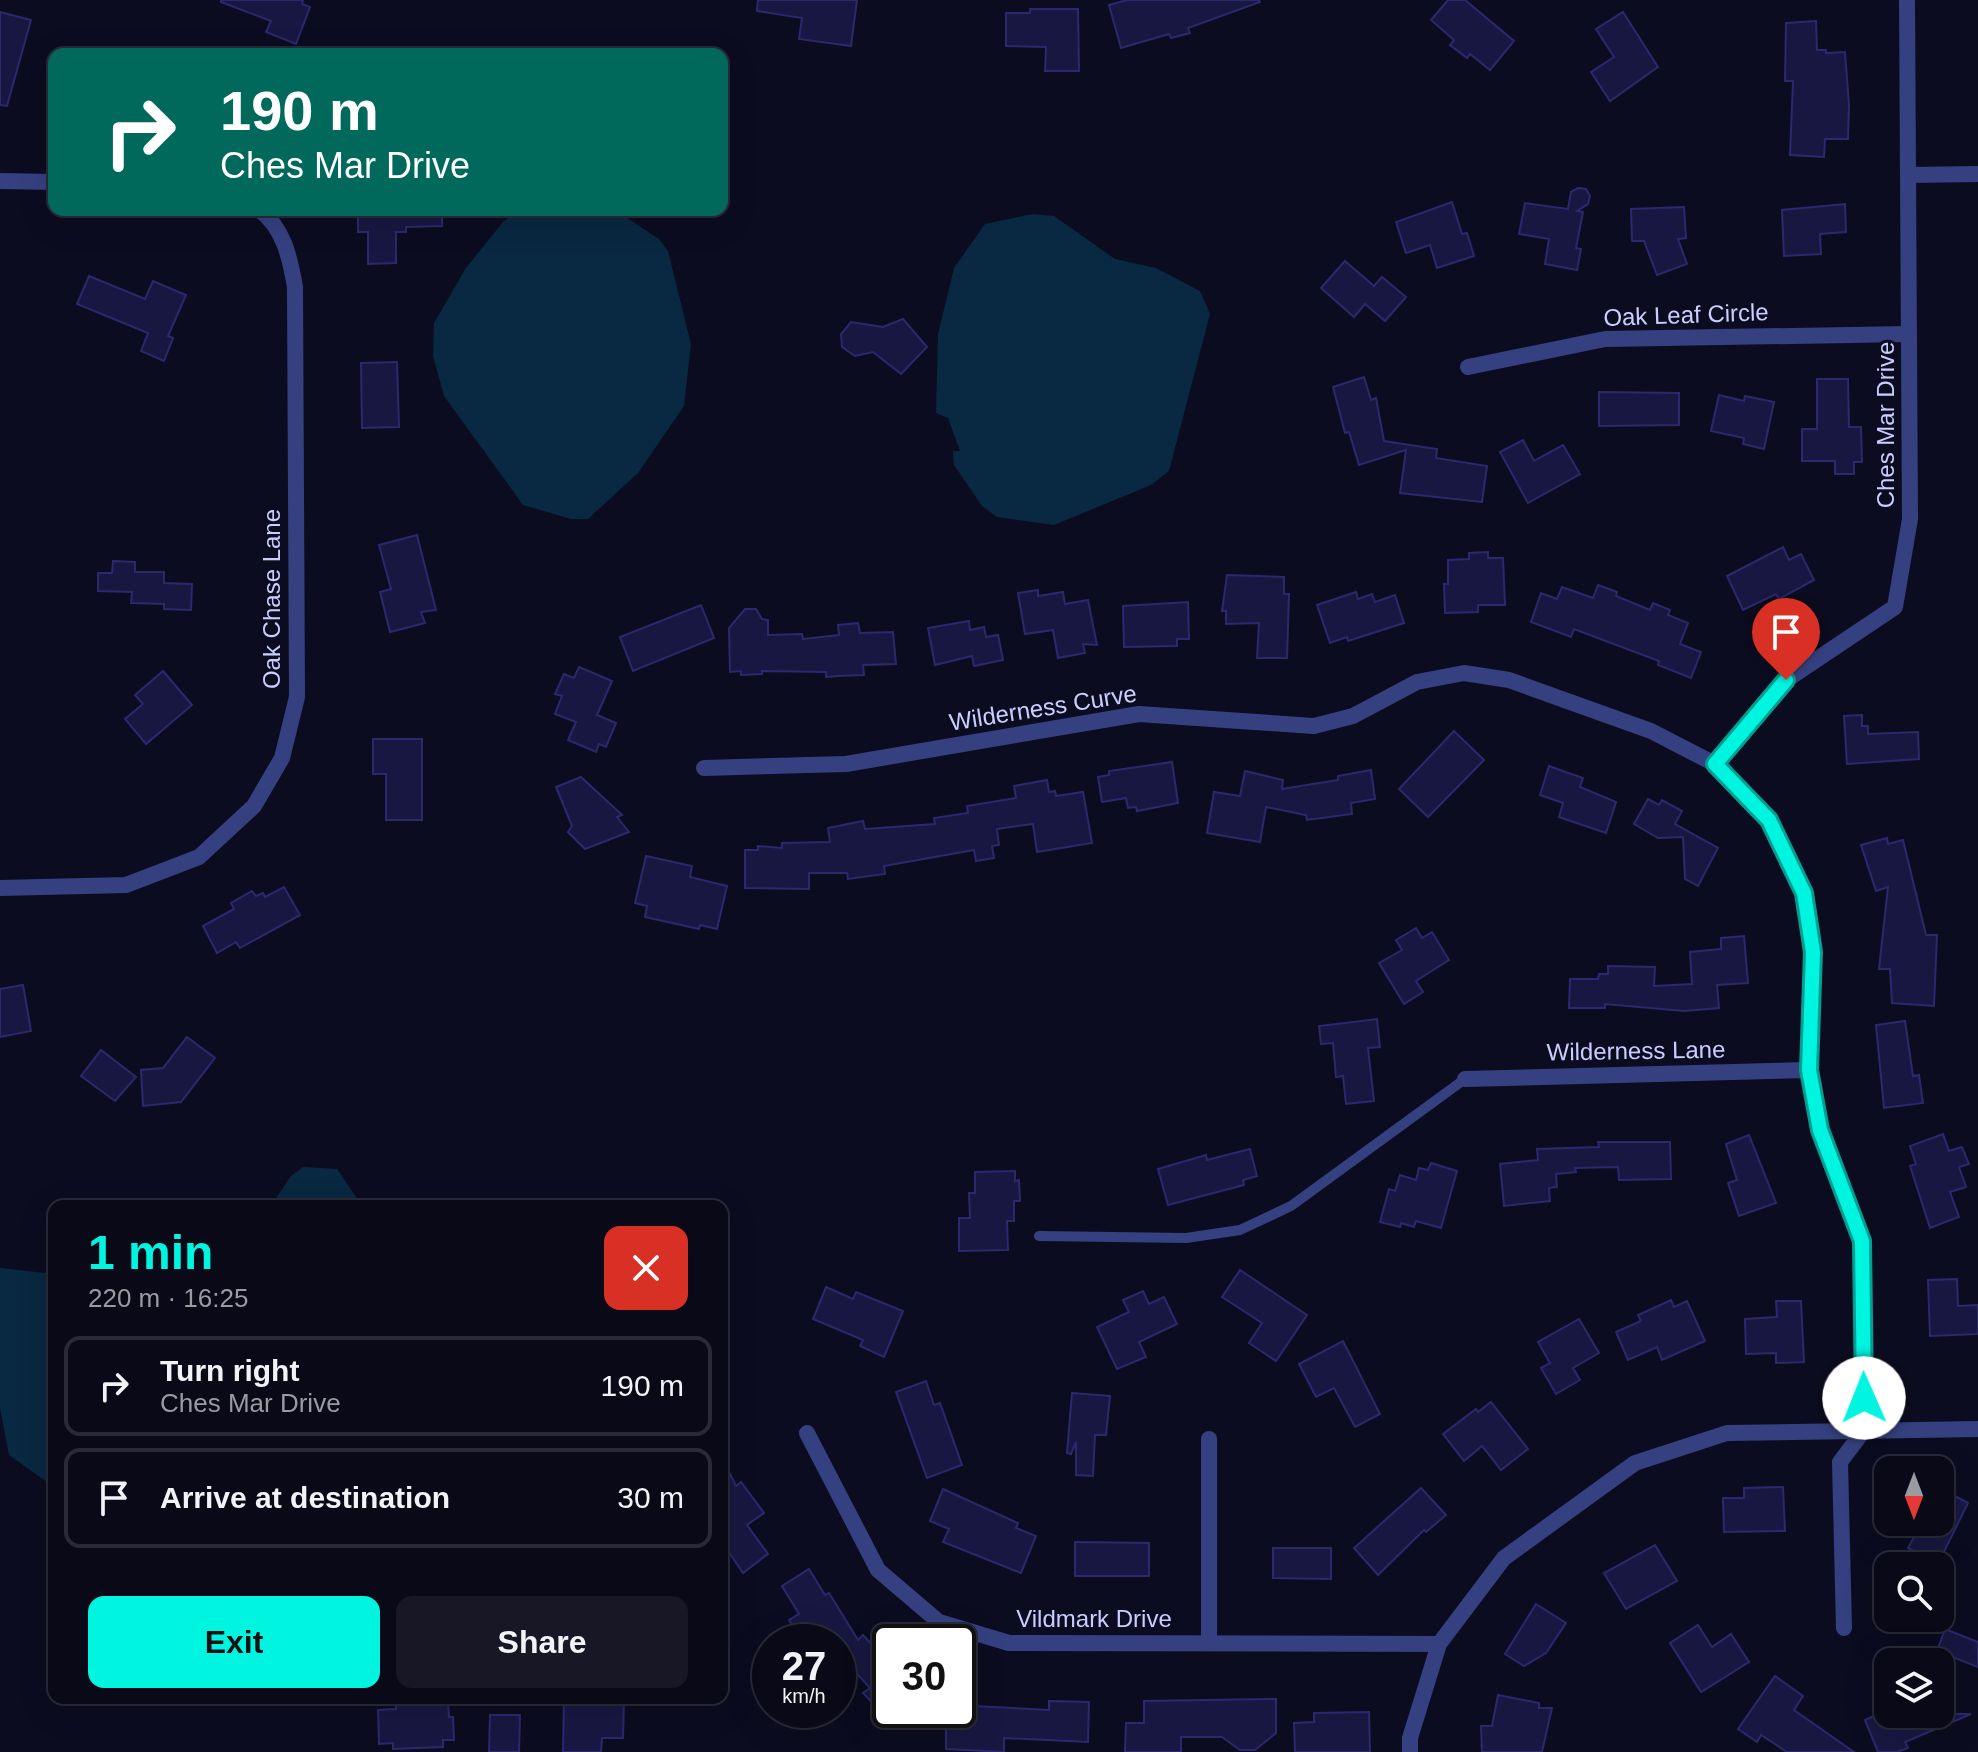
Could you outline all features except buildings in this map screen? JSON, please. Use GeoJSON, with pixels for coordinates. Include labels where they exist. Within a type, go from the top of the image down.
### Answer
{"type":"FeatureCollection","features":[{"type":"Feature","properties":{"kind":"street","name":"Ches Mar Drive"},"geometry":{"type":"LineString","coordinates":[[1715,764],[1786,680],[1895,607],[1910,519],[1907,0]]}},
{"type":"Feature","properties":{"kind":"street"},"geometry":{"type":"LineString","coordinates":[[1908,175],[1978,174]]}},
{"type":"Feature","properties":{"kind":"street"},"geometry":{"type":"LineString","coordinates":[[0,181],[48,182]]}},
{"type":"Feature","properties":{"kind":"street","name":"Oak Chase Lane"},"geometry":{"type":"LineString","coordinates":[[0,888],[126,885],[199,857],[254,806],[282,758],[297,697],[295,287],[289,252],[268,216]]}},
{"type":"Feature","properties":{"kind":"street","name":"Oak Leaf Circle"},"geometry":{"type":"LineString","coordinates":[[1468,367],[1605,339],[1909,334]]}},
{"type":"Feature","properties":{"kind":"street","name":"Wilderness Curve"},"geometry":{"type":"LineString","coordinates":[[704,768],[846,764],[1139,714],[1314,726],[1353,716],[1417,682],[1464,673],[1509,680],[1651,731],[1715,764],[1769,820],[1804,893],[1813,952],[1809,1070],[1820,1130],[1862,1241],[1865,1429]]}},
{"type":"Feature","properties":{"kind":"street","name":"Wilderness Lane"},"geometry":{"type":"LineString","coordinates":[[1465,1079],[1809,1070]]}},
{"type":"Feature","properties":{"kind":"street"},"geometry":{"type":"LineString","coordinates":[[1844,1628],[1840,1462],[1865,1429]]}},
{"type":"Feature","properties":{"kind":"street"},"geometry":{"type":"LineString","coordinates":[[1410,1752],[1410,1738],[1439,1644],[1504,1558],[1635,1463],[1727,1433],[1978,1429]]}},
{"type":"Feature","properties":{"kind":"street","name":"Vildmark Drive"},"geometry":{"type":"LineString","coordinates":[[807,1433],[878,1570],[939,1622],[1009,1643],[1439,1644]]}},
{"type":"Feature","properties":{"kind":"street"},"geometry":{"type":"LineString","coordinates":[[1209,1439],[1209,1643]]}},
{"type":"Feature","properties":{"kind":"lane"},"geometry":{"type":"LineString","coordinates":[[1039,1236],[1186,1238],[1240,1230],[1291,1206],[1465,1079]]}},
{"type":"Feature","properties":{"kind":"water"},"geometry":{"type":"Polygon","coordinates":[[[1032,214],[1054,216],[1115,259],[1156,268],[1200,291],[1210,314],[1169,471],[1151,485],[1054,525],[997,517],[982,506],[954,465],[953,451],[960,451],[948,418],[936,413],[938,334],[954,268],[985,224],[1032,214]]]}},
{"type":"Feature","properties":{"kind":"water"},"geometry":{"type":"Polygon","coordinates":[[[510,216],[624,216],[659,239],[668,251],[691,344],[684,406],[638,473],[588,519],[571,519],[523,505],[444,396],[433,356],[434,323],[466,268],[510,216]]]}},
{"type":"Feature","properties":{"kind":"water"},"geometry":{"type":"Polygon","coordinates":[[[303,1167],[337,1169],[358,1200],[275,1200],[291,1176],[303,1167]]]}},
{"type":"Feature","properties":{"kind":"water"},"geometry":{"type":"Polygon","coordinates":[[[0,1268],[48,1273],[48,1483],[9,1455],[0,1408],[0,1268]]]}},
{"type":"Feature","properties":{"kind":"route"},"geometry":{"type":"LineString","coordinates":[[1786,680],[1715,764],[1769,820],[1804,893],[1813,952],[1809,1070],[1820,1130],[1862,1241],[1864,1398]]}}]}
